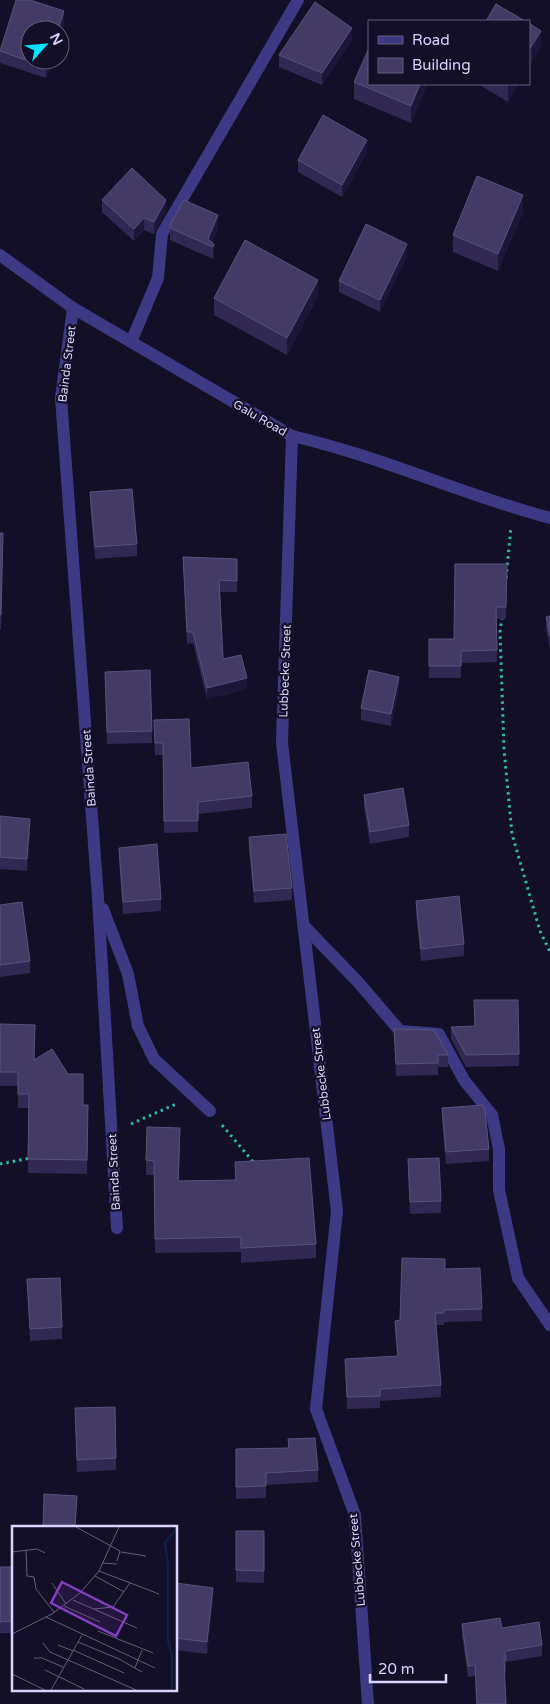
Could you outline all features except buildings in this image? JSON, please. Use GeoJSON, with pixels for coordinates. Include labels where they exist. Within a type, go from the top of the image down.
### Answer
{"type":"FeatureCollection","features":[{"type":"Feature","properties":{"kind":"street"},"geometry":{"type":"LineString","coordinates":[[131,342],[158,278],[162,234],[298,0]]}},
{"type":"Feature","properties":{"kind":"street","name":"Galu Road"},"geometry":{"type":"LineString","coordinates":[[0,255],[73,308],[292,436],[325,444],[510,508],[550,518]]}},
{"type":"Feature","properties":{"kind":"street","name":"Bainda Street"},"geometry":{"type":"LineString","coordinates":[[73,308],[61,398],[98,898],[117,1228]]}},
{"type":"Feature","properties":{"kind":"street","name":"Lubbecke Street"},"geometry":{"type":"LineString","coordinates":[[292,436],[282,744],[337,1211],[316,1408],[355,1515],[368,1704]]}},
{"type":"Feature","properties":{"kind":"street"},"geometry":{"type":"LineString","coordinates":[[98,898],[128,974],[138,1026],[154,1059],[210,1111]]}},
{"type":"Feature","properties":{"kind":"street"},"geometry":{"type":"LineString","coordinates":[[304,926],[358,982],[400,1031],[439,1034],[464,1080],[492,1115],[499,1149],[499,1190],[518,1278],[550,1325]]}},
{"type":"Feature","properties":{"kind":"path"},"geometry":{"type":"LineString","coordinates":[[506,583],[512,535],[510,508]]}},
{"type":"Feature","properties":{"kind":"path"},"geometry":{"type":"LineString","coordinates":[[502,613],[500,632],[504,749],[512,834],[540,931],[550,952]]}},
{"type":"Feature","properties":{"kind":"path"},"geometry":{"type":"LineString","coordinates":[[112,1132],[177,1104]]}},
{"type":"Feature","properties":{"kind":"path"},"geometry":{"type":"LineString","coordinates":[[210,1111],[256,1166]]}},
{"type":"Feature","properties":{"kind":"path"},"geometry":{"type":"LineString","coordinates":[[0,1164],[36,1157]]}}]}
